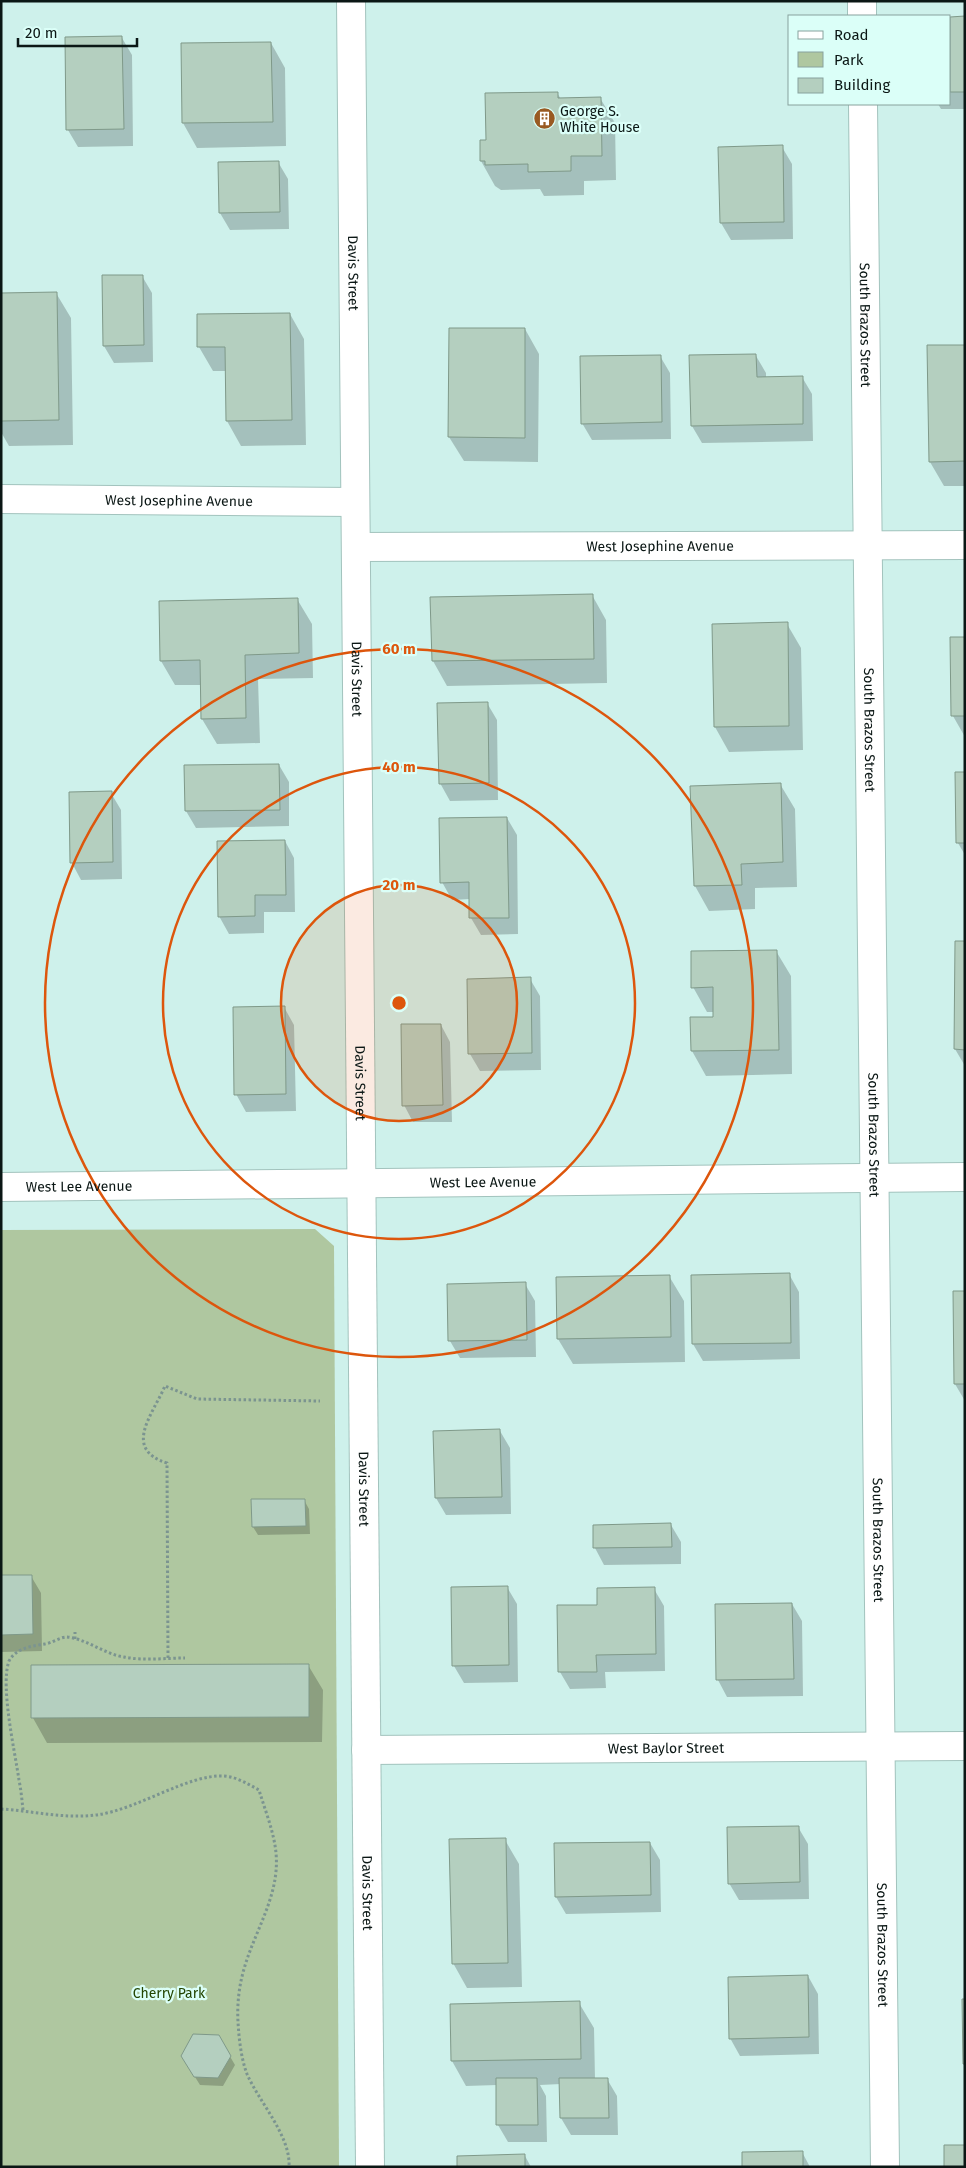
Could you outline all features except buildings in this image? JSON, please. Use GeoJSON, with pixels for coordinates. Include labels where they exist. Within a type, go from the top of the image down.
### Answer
{"type":"FeatureCollection","features":[{"type":"Feature","properties":{"kind":"street","name":"Davis Street"},"geometry":{"type":"LineString","coordinates":[[351,1],[370,2167]]}},
{"type":"Feature","properties":{"kind":"street"},"geometry":{"type":"LineString","coordinates":[[862,1],[862,15]]}},
{"type":"Feature","properties":{"kind":"street","name":"South Brazos Street"},"geometry":{"type":"LineString","coordinates":[[863,105],[885,2167]]}},
{"type":"Feature","properties":{"kind":"street","name":"West Josephine Avenue"},"geometry":{"type":"LineString","coordinates":[[1,498],[355,502]]}},
{"type":"Feature","properties":{"kind":"street","name":"West Josephine Avenue"},"geometry":{"type":"LineString","coordinates":[[356,547],[965,544]]}},
{"type":"Feature","properties":{"kind":"street","name":"West Lee Avenue"},"geometry":{"type":"LineString","coordinates":[[1,1187],[965,1177]]}},
{"type":"Feature","properties":{"kind":"street","name":"West Baylor Street"},"geometry":{"type":"LineString","coordinates":[[366,1750],[965,1746]]}},
{"type":"Feature","properties":{"kind":"path"},"geometry":{"type":"LineString","coordinates":[[168,1658],[167,1464],[150,1455],[144,1446],[142,1436],[165,1386],[197,1399],[320,1400]]}},
{"type":"Feature","properties":{"kind":"path"},"geometry":{"type":"LineString","coordinates":[[75,1632],[75,1639]]}},
{"type":"Feature","properties":{"kind":"path"},"geometry":{"type":"LineString","coordinates":[[22,1810],[19,1779],[6,1720],[5,1672],[8,1661],[16,1653],[30,1646],[50,1643],[66,1637],[124,1658],[185,1658]]}},
{"type":"Feature","properties":{"kind":"path"},"geometry":{"type":"LineString","coordinates":[[1,1809],[65,1816],[98,1815],[140,1803],[205,1777],[225,1776],[241,1780],[259,1790],[276,1853],[276,1862],[272,1896],[241,1978],[238,1994],[238,2022],[246,2072],[281,2136],[287,2150],[289,2167]]}},
{"type":"Feature","properties":{"kind":"green space","name":"Cherry Park"},"geometry":{"type":"Polygon","coordinates":[[[315,1229],[334,1246],[339,2167],[1,2167],[1,1230],[315,1229]]]}},
{"type":"Feature","properties":{"kind":"place","name":"George S. White House"},"geometry":{"type":"Point","coordinates":[544,119]}}]}
